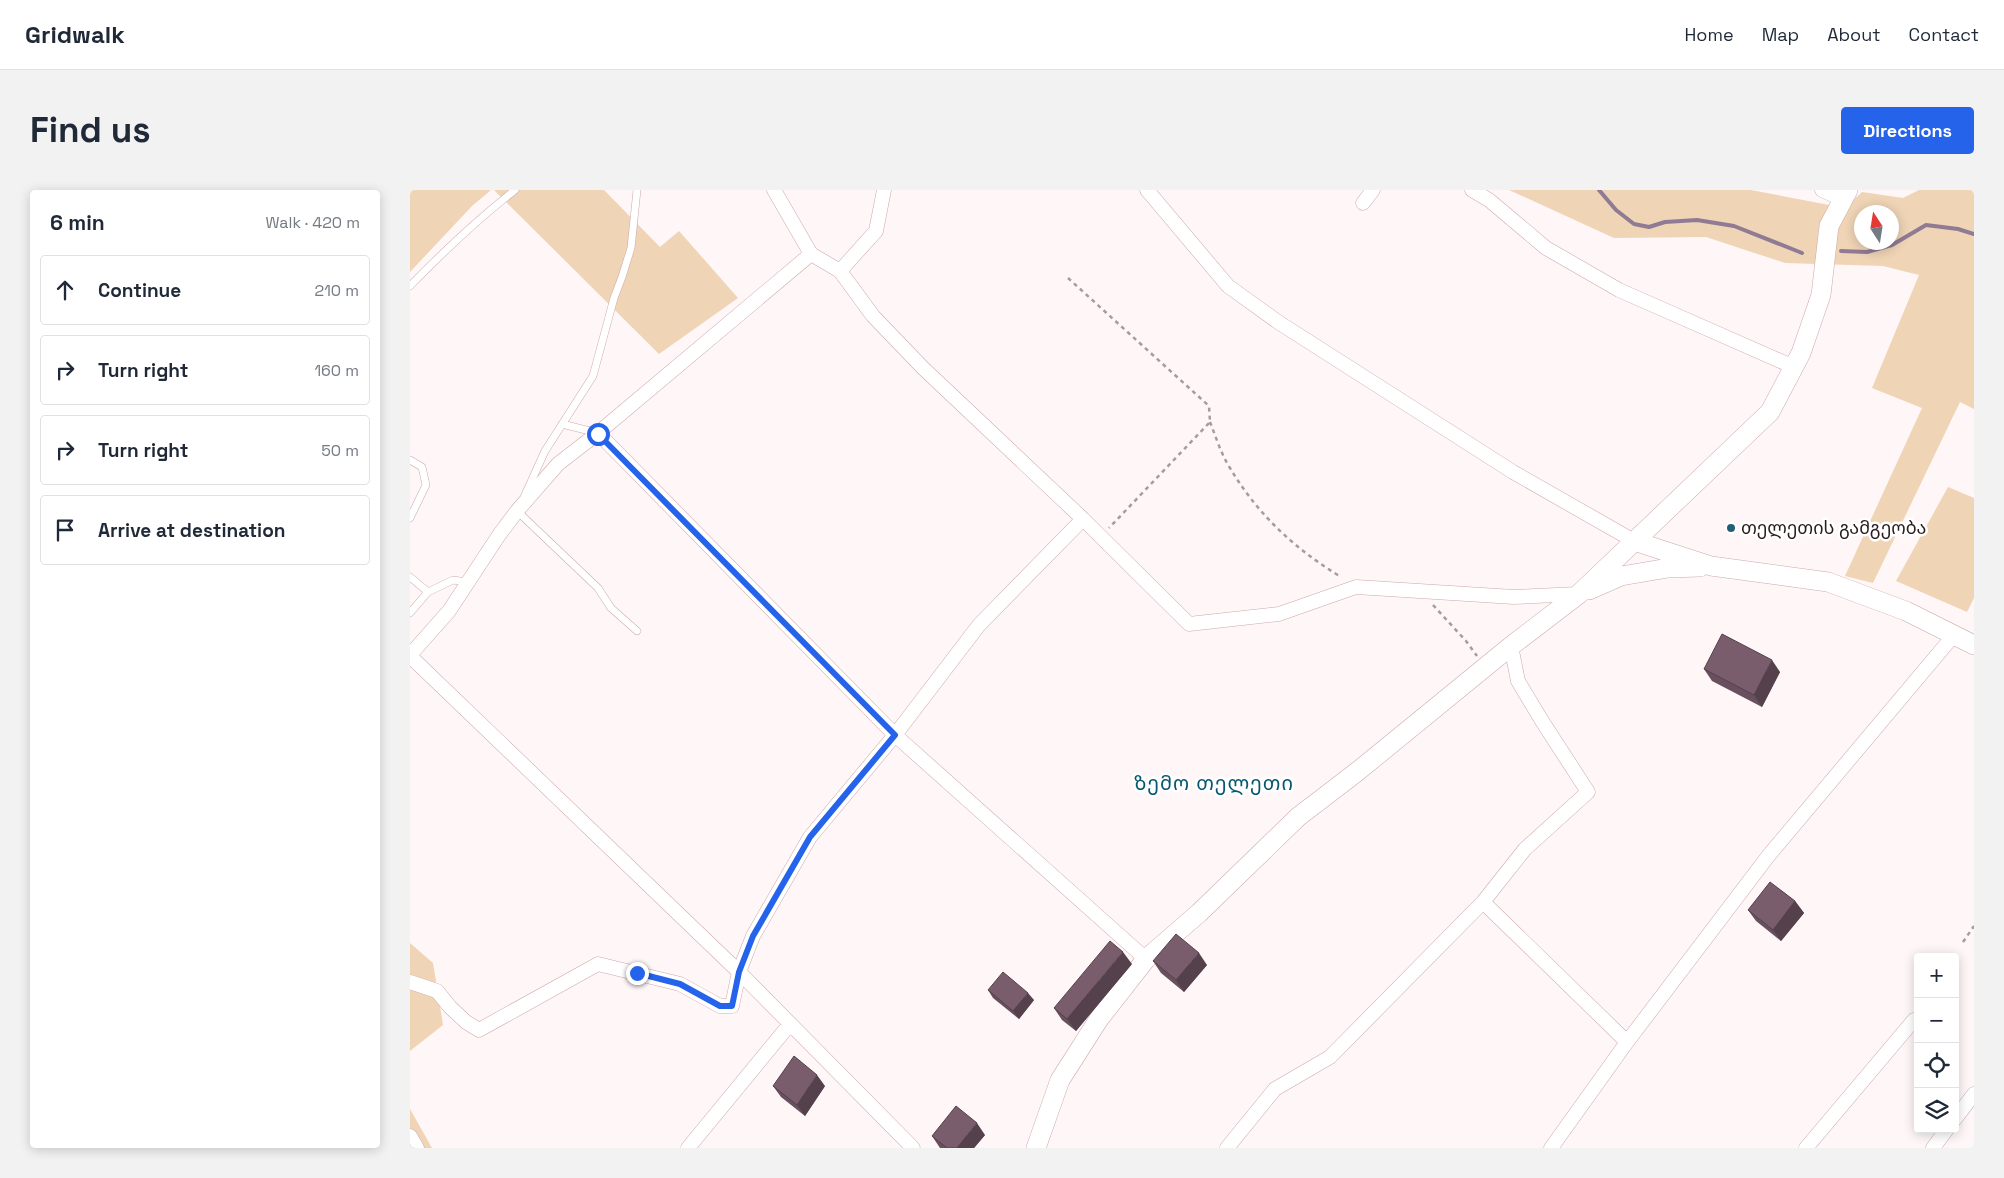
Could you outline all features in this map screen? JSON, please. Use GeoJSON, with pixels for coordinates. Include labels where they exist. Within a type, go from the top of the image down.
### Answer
{"type":"FeatureCollection","features":[{"type":"Feature","properties":{"kind":"street"},"geometry":{"type":"LineString","coordinates":[[774,190],[811,254],[840,271],[874,316],[923,368],[1101,536],[1189,624],[1279,614],[1356,587],[1514,597],[1579,594],[1621,576],[1668,568],[1711,566]]}},
{"type":"Feature","properties":{"kind":"street"},"geometry":{"type":"LineString","coordinates":[[840,271],[876,231],[884,190]]}},
{"type":"Feature","properties":{"kind":"street"},"geometry":{"type":"LineString","coordinates":[[1147,190],[1228,286],[1278,322],[1505,466],[1634,541],[1711,566],[1828,582],[1906,610],[1974,645]]}},
{"type":"Feature","properties":{"kind":"street"},"geometry":{"type":"LineString","coordinates":[[1363,204],[1373,190]]}},
{"type":"Feature","properties":{"kind":"street"},"geometry":{"type":"LineString","coordinates":[[1472,190],[1489,200],[1546,248],[1611,285],[1794,367]]}},
{"type":"Feature","properties":{"kind":"street"},"geometry":{"type":"LineString","coordinates":[[1036,1148],[1060,1080],[1099,1019],[1146,959],[1199,913],[1298,817],[1358,771],[1511,646],[1579,594],[1770,412],[1801,353],[1821,295],[1828,226],[1845,194],[1822,190]]}},
{"type":"Feature","properties":{"kind":"street"},"geometry":{"type":"LineString","coordinates":[[811,254],[598,434],[558,464],[517,511],[449,611],[410,656],[739,972],[913,1148]]}},
{"type":"Feature","properties":{"kind":"street"},"geometry":{"type":"LineString","coordinates":[[598,434],[895,735],[1146,959]]}},
{"type":"Feature","properties":{"kind":"street"},"geometry":{"type":"LineString","coordinates":[[410,982],[438,991],[450,1007],[466,1022],[479,1030],[598,964],[680,984],[720,1006],[732,1006],[739,972],[753,936],[810,837],[895,735],[979,625],[1083,519]]}},
{"type":"Feature","properties":{"kind":"street"},"geometry":{"type":"LineString","coordinates":[[1634,541],[1640,573]]}},
{"type":"Feature","properties":{"kind":"street"},"geometry":{"type":"LineString","coordinates":[[1551,1148],[1627,1042],[1769,855],[1954,635]]}},
{"type":"Feature","properties":{"kind":"street"},"geometry":{"type":"LineString","coordinates":[[1228,1148],[1275,1089],[1330,1057],[1483,902],[1525,849],[1588,792],[1518,682],[1511,646]]}},
{"type":"Feature","properties":{"kind":"street"},"geometry":{"type":"LineString","coordinates":[[1483,902],[1627,1042]]}},
{"type":"Feature","properties":{"kind":"street"},"geometry":{"type":"LineString","coordinates":[[1806,1148],[1914,1020]]}},
{"type":"Feature","properties":{"kind":"street"},"geometry":{"type":"LineString","coordinates":[[688,1148],[790,1024]]}},
{"type":"Feature","properties":{"kind":"street"},"geometry":{"type":"LineString","coordinates":[[1959,1114],[1974,1094]]}},
{"type":"Feature","properties":{"kind":"street"},"geometry":{"type":"LineString","coordinates":[[1933,1148],[1944,1133]]}},
{"type":"Feature","properties":{"kind":"street"},"geometry":{"type":"LineString","coordinates":[[410,1136],[418,1148]]}},
{"type":"Feature","properties":{"kind":"lane"},"geometry":{"type":"LineString","coordinates":[[410,286],[486,212],[515,190]]}},
{"type":"Feature","properties":{"kind":"lane"},"geometry":{"type":"LineString","coordinates":[[637,190],[631,248],[614,298],[593,376],[545,451],[517,511],[598,588],[611,608],[637,631]]}},
{"type":"Feature","properties":{"kind":"lane"},"geometry":{"type":"LineString","coordinates":[[562,424],[598,434]]}},
{"type":"Feature","properties":{"kind":"lane"},"geometry":{"type":"LineString","coordinates":[[410,460],[422,467],[426,485],[410,518]]}},
{"type":"Feature","properties":{"kind":"lane"},"geometry":{"type":"LineString","coordinates":[[410,577],[428,592]]}},
{"type":"Feature","properties":{"kind":"lane"},"geometry":{"type":"LineString","coordinates":[[410,613],[428,592],[453,580],[467,582]]}},
{"type":"Feature","properties":{"kind":"path"},"geometry":{"type":"LineString","coordinates":[[1068,278],[1209,406],[1210,422],[1229,467],[1255,505],[1298,548],[1356,587]]}},
{"type":"Feature","properties":{"kind":"path"},"geometry":{"type":"LineString","coordinates":[[1101,536],[1210,422]]}},
{"type":"Feature","properties":{"kind":"path"},"geometry":{"type":"LineString","coordinates":[[1422,592],[1466,641],[1485,667]]}},
{"type":"Feature","properties":{"kind":"path"},"geometry":{"type":"LineString","coordinates":[[1963,942],[1974,926]]}},
{"type":"Feature","properties":{"kind":"shaded area"},"geometry":{"type":"Polygon","coordinates":[[[410,190],[491,190],[472,206],[410,272],[410,190]]]}},
{"type":"Feature","properties":{"kind":"shaded area"},"geometry":{"type":"Polygon","coordinates":[[[494,190],[604,190],[660,247],[679,231],[738,298],[659,354],[494,190]]]}},
{"type":"Feature","properties":{"kind":"shaded area"},"geometry":{"type":"Polygon","coordinates":[[[1509,190],[1751,190],[1845,208],[1862,192],[1903,198],[1919,190],[1974,190],[1974,409],[1960,402],[1873,583],[1845,576],[1922,408],[1872,388],[1919,275],[1883,266],[1785,263],[1706,237],[1614,238],[1509,190]]]}},
{"type":"Feature","properties":{"kind":"shaded area"},"geometry":{"type":"Polygon","coordinates":[[[1948,487],[1974,498],[1974,598],[1967,612],[1896,581],[1948,487]]]}},
{"type":"Feature","properties":{"kind":"shaded area"},"geometry":{"type":"Polygon","coordinates":[[[410,943],[433,963],[443,1025],[410,1051],[410,943]]]}},
{"type":"Feature","properties":{"kind":"shaded area"},"geometry":{"type":"Polygon","coordinates":[[[410,1109],[432,1148],[410,1148],[410,1109]]]}},
{"type":"Feature","properties":{"kind":"building"},"geometry":{"type":"Polygon","coordinates":[[[1722,634],[1772,660],[1754,695],[1704,669],[1722,634]]]}},
{"type":"Feature","properties":{"kind":"building"},"geometry":{"type":"Polygon","coordinates":[[[1770,882],[1795,901],[1773,930],[1748,910],[1770,882]]]}},
{"type":"Feature","properties":{"kind":"building"},"geometry":{"type":"Polygon","coordinates":[[[1176,934],[1199,953],[1176,980],[1153,961],[1176,934]]]}},
{"type":"Feature","properties":{"kind":"building"},"geometry":{"type":"Polygon","coordinates":[[[1110,941],[1123,952],[1067,1019],[1054,1008],[1110,941]]]}},
{"type":"Feature","properties":{"kind":"building"},"geometry":{"type":"Polygon","coordinates":[[[1003,972],[1028,993],[1013,1011],[988,990],[1003,972]]]}},
{"type":"Feature","properties":{"kind":"building"},"geometry":{"type":"Polygon","coordinates":[[[794,1056],[817,1075],[797,1105],[773,1086],[794,1056]]]}},
{"type":"Feature","properties":{"kind":"building"},"geometry":{"type":"Polygon","coordinates":[[[956,1106],[977,1123],[957,1148],[947,1148],[932,1136],[956,1106]]]}},
{"type":"Feature","properties":{"kind":"waterway"},"geometry":{"type":"LineString","coordinates":[[1599,190],[1616,210],[1634,224],[1649,227],[1665,222],[1697,220],[1734,226],[1802,253]]}},
{"type":"Feature","properties":{"kind":"waterway"},"geometry":{"type":"LineString","coordinates":[[1841,251],[1867,252],[1892,245],[1926,225],[1958,229],[1974,234]]}},
{"type":"Feature","properties":{"kind":"place","name":"თელეთის გამგეობა"},"geometry":{"type":"Point","coordinates":[1731,528]}},
{"type":"Feature","properties":{"kind":"district","name":"ზემო თელეთი"},"geometry":{"type":"Point","coordinates":[1214,783]}},
{"type":"Feature","properties":{"kind":"route"},"geometry":{"type":"LineString","coordinates":[[598,434],[895,735],[810,837],[753,936],[739,972],[732,1006],[720,1006],[680,984],[637,973]]}}]}
